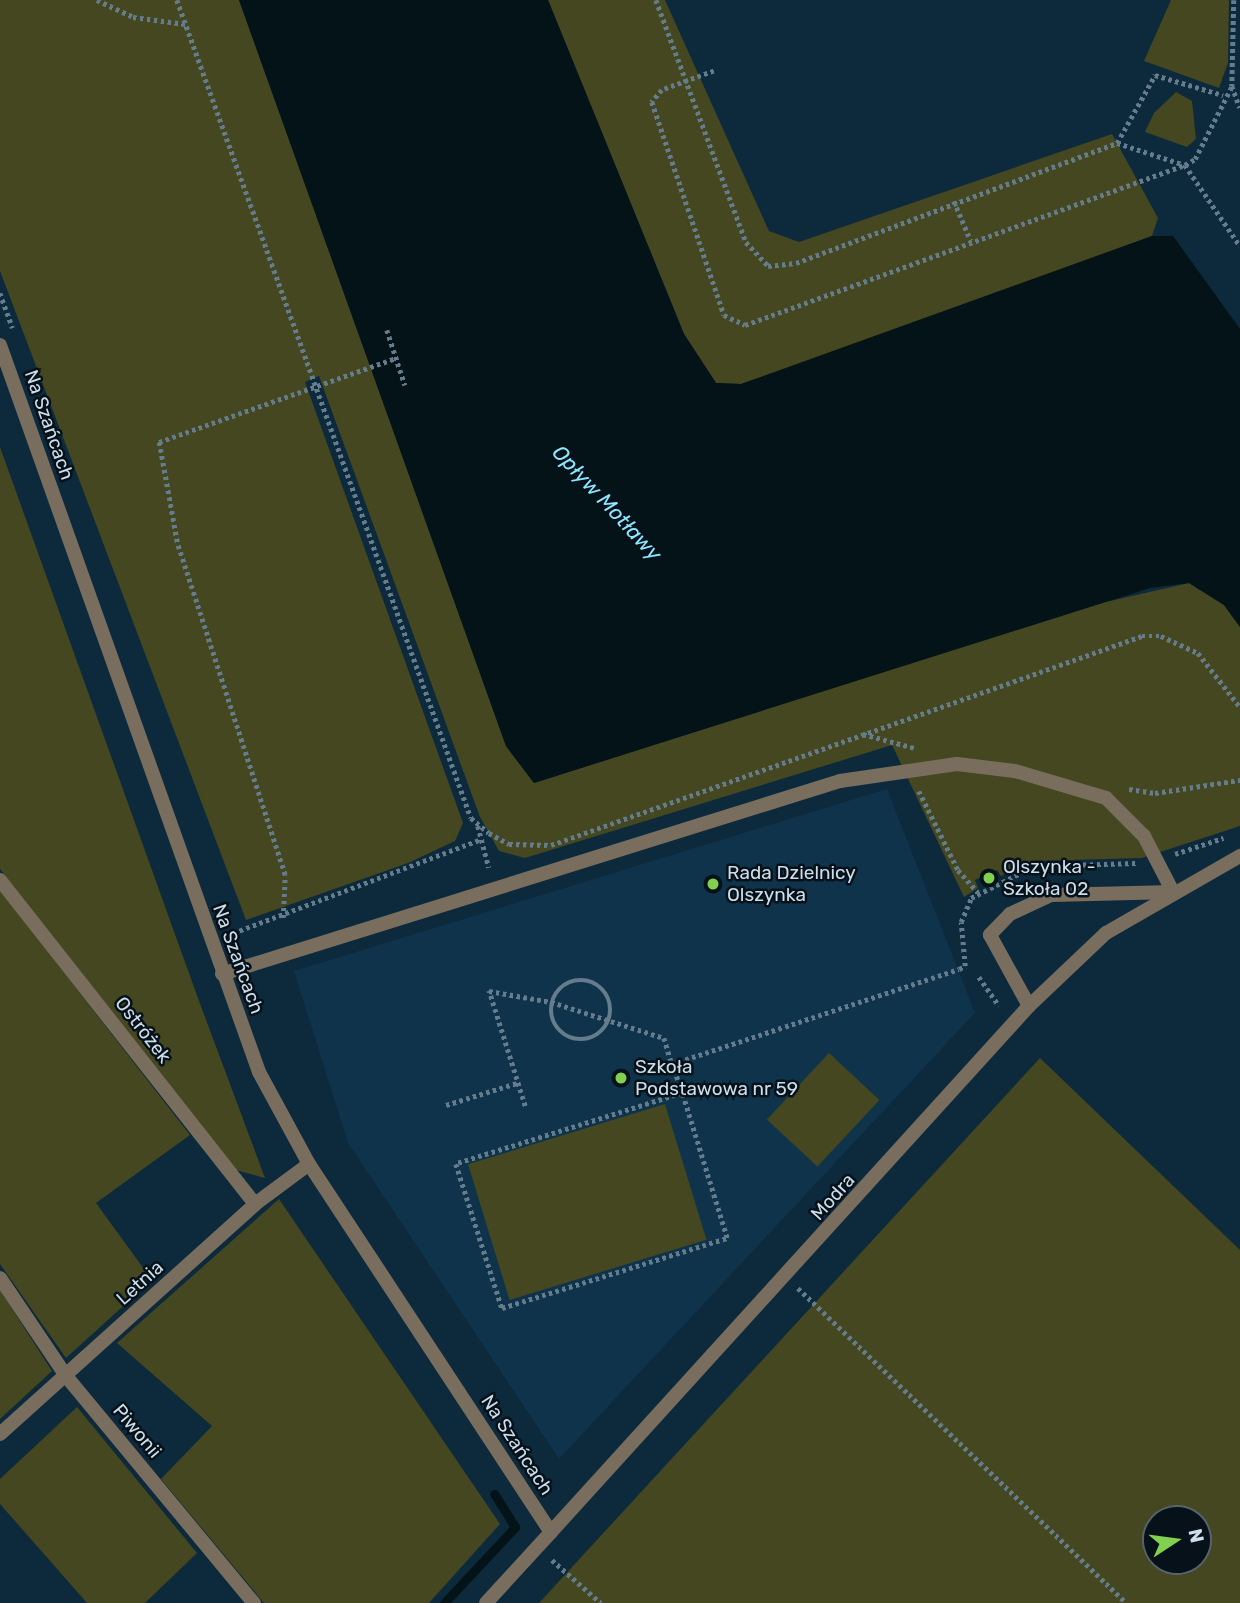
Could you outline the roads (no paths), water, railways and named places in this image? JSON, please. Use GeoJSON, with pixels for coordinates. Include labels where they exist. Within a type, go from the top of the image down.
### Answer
{"type":"FeatureCollection","features":[{"type":"Feature","properties":{"kind":"street","name":"Na Szańcach"},"geometry":{"type":"LineString","coordinates":[[0,345],[259,1072],[309,1164],[551,1532]]}},
{"type":"Feature","properties":{"kind":"street"},"geometry":{"type":"LineString","coordinates":[[222,974],[807,791],[908,767],[944,764],[1015,771],[1106,798],[1144,836],[1174,892],[1051,895],[1010,914],[990,935],[1029,1006]]}},
{"type":"Feature","properties":{"kind":"street","name":"Modra"},"geometry":{"type":"LineString","coordinates":[[486,1603],[1029,1006],[1106,933],[1240,856]]}},
{"type":"Feature","properties":{"kind":"street","name":"Ostróżek"},"geometry":{"type":"LineString","coordinates":[[0,880],[255,1205]]}},
{"type":"Feature","properties":{"kind":"street","name":"Letnia"},"geometry":{"type":"LineString","coordinates":[[0,1434],[255,1205],[309,1164]]}},
{"type":"Feature","properties":{"kind":"street","name":"Piwonii"},"geometry":{"type":"LineString","coordinates":[[0,1278],[66,1376],[254,1603]]}},
{"type":"Feature","properties":{"kind":"water","name":"Opływ Motławy"},"geometry":{"type":"Polygon","coordinates":[[[239,0],[548,0],[684,334],[716,383],[741,384],[1152,236],[1173,236],[1240,329],[1240,627],[1224,605],[1189,583],[1150,588],[534,783],[506,746],[239,0]]]}},
{"type":"Feature","properties":{"kind":"waterway"},"geometry":{"type":"LineString","coordinates":[[444,1603],[515,1527],[494,1494]]}},
{"type":"Feature","properties":{"kind":"place","name":"Olszynka - Szkoła 02"},"geometry":{"type":"Point","coordinates":[989,878]}},
{"type":"Feature","properties":{"kind":"place","name":"Rada Dzielnicy Olszynka"},"geometry":{"type":"Point","coordinates":[713,884]}},
{"type":"Feature","properties":{"kind":"place","name":"Szkoła Podstawowa nr 59"},"geometry":{"type":"Point","coordinates":[621,1078]}}]}
